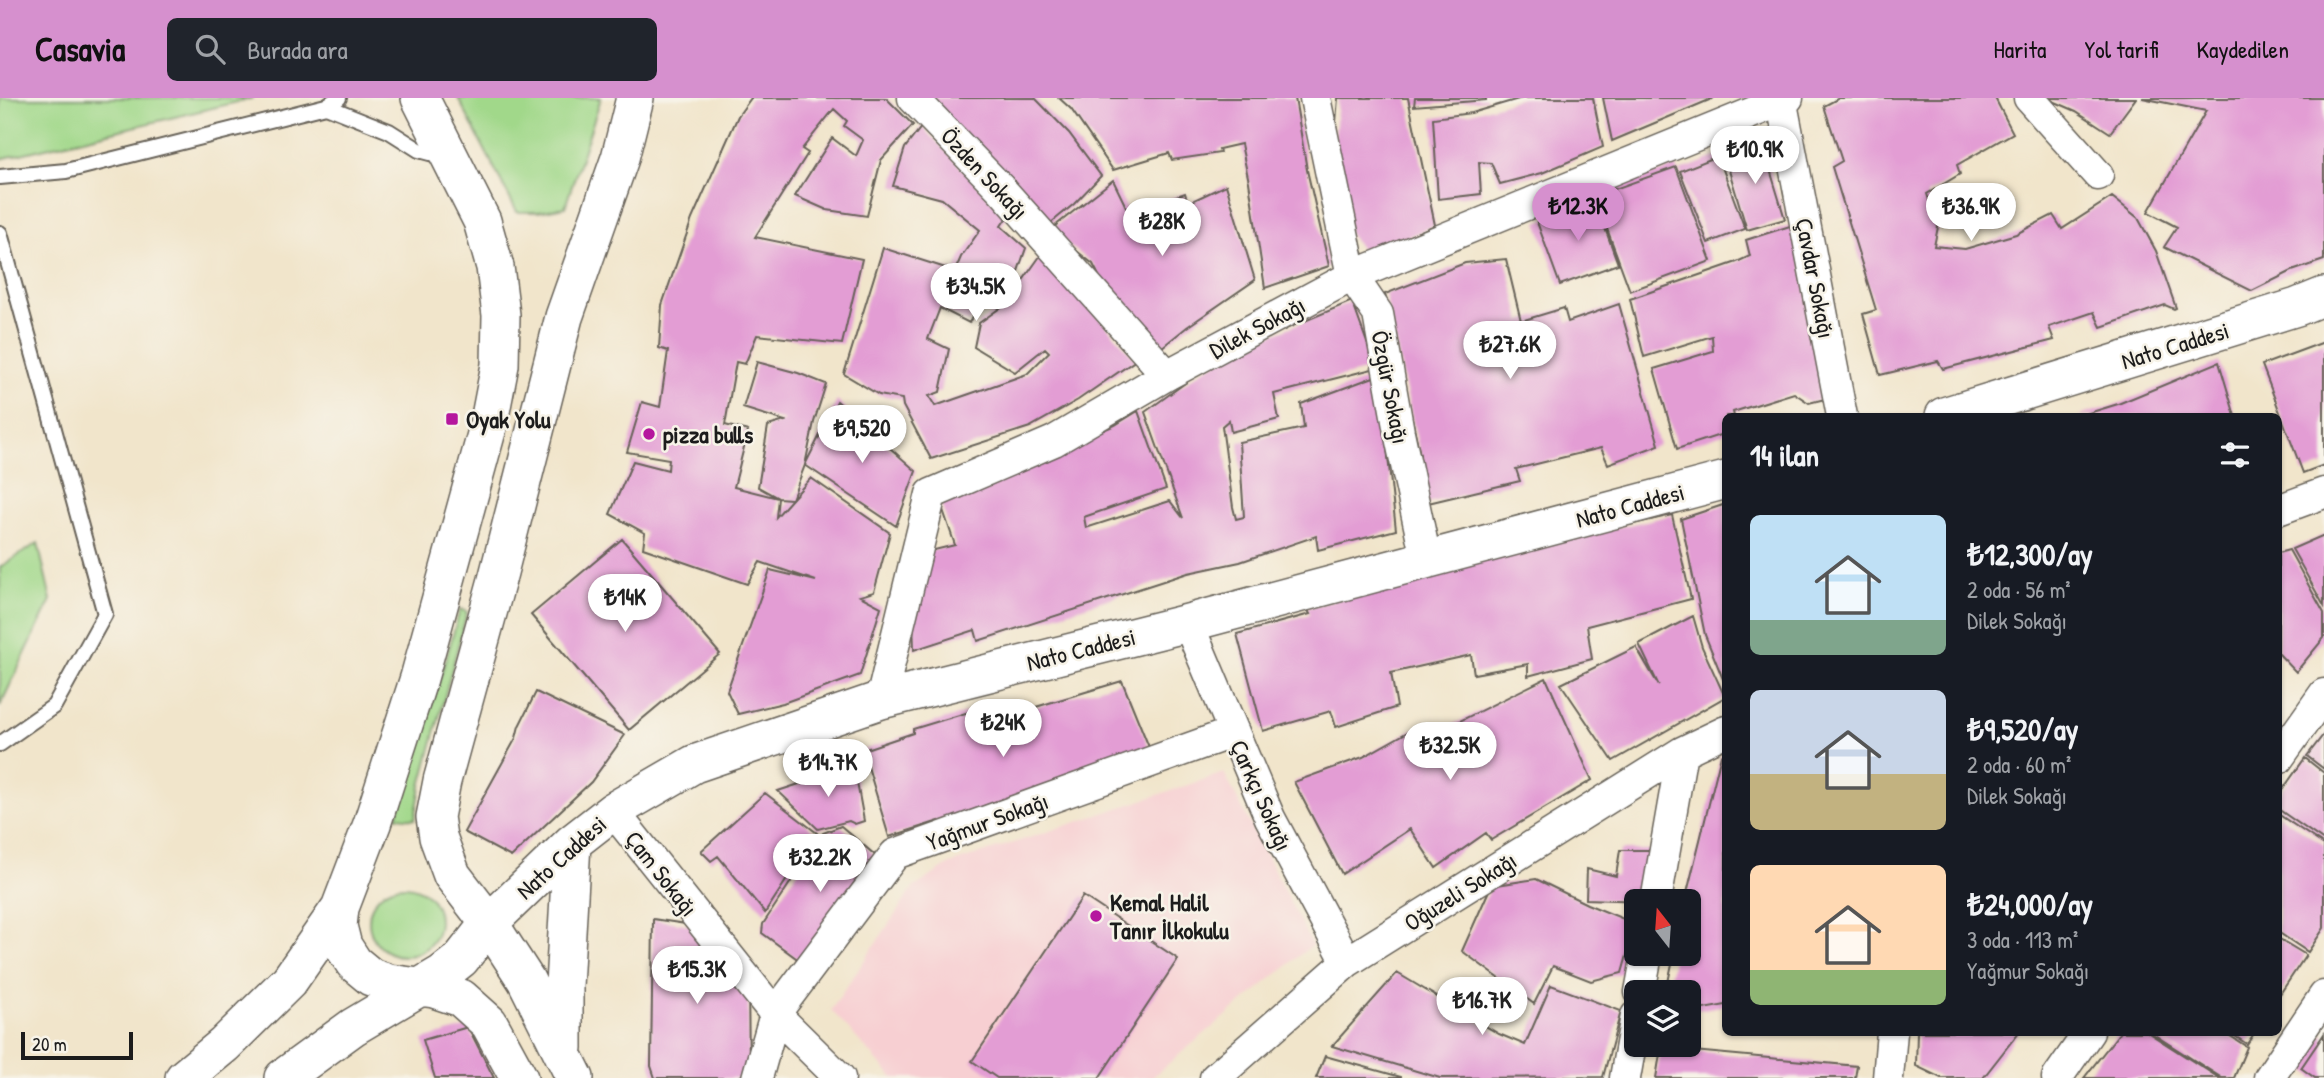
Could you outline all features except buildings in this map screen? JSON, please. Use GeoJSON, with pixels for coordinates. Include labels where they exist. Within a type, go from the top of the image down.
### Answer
{"type":"FeatureCollection","features":[{"type":"Feature","properties":{"kind":"street"},"geometry":{"type":"LineString","coordinates":[[184,1078],[224,1045],[289,981],[340,908],[372,824],[419,678],[488,427],[500,365],[501,315],[495,267],[482,221],[420,98]]}},
{"type":"Feature","properties":{"kind":"street"},"geometry":{"type":"LineString","coordinates":[[570,1067],[526,979],[489,923],[452,875],[438,837],[436,817],[442,781],[564,317],[620,158],[635,98]]}},
{"type":"Feature","properties":{"kind":"street","name":"Özden Sokağı"},"geometry":{"type":"LineString","coordinates":[[913,98],[1001,188],[1167,375]]}},
{"type":"Feature","properties":{"kind":"street","name":"Özgür Sokağı"},"geometry":{"type":"LineString","coordinates":[[1315,98],[1352,276],[1378,314],[1426,559]]}},
{"type":"Feature","properties":{"kind":"street"},"geometry":{"type":"LineString","coordinates":[[2029,98],[2098,176]]}},
{"type":"Feature","properties":{"kind":"street","name":"Dilek Sokağı"},"geometry":{"type":"LineString","coordinates":[[881,700],[931,494],[1054,440],[1167,375],[1352,276],[1784,99]]}},
{"type":"Feature","properties":{"kind":"street","name":"Çavdar Sokağı"},"geometry":{"type":"LineString","coordinates":[[1784,99],[1841,413]]}},
{"type":"Feature","properties":{"kind":"street","name":"Nato Caddesi"},"geometry":{"type":"LineString","coordinates":[[1954,413],[2297,307],[2324,296]]}},
{"type":"Feature","properties":{"kind":"street","name":"Nato Caddesi"},"geometry":{"type":"LineString","coordinates":[[283,1078],[352,1027],[442,974],[461,959],[489,923],[572,843],[613,811],[694,764],[881,700],[1188,623],[1722,481]]}},
{"type":"Feature","properties":{"kind":"street"},"geometry":{"type":"LineString","coordinates":[[2282,509],[2324,494]]}},
{"type":"Feature","properties":{"kind":"street","name":"Çarkçı Sokağı"},"geometry":{"type":"LineString","coordinates":[[1188,623],[1270,818],[1347,962]]}},
{"type":"Feature","properties":{"kind":"street"},"geometry":{"type":"LineString","coordinates":[[2282,753],[2324,694]]}},
{"type":"Feature","properties":{"kind":"street","name":"Yağmur Sokağı"},"geometry":{"type":"LineString","coordinates":[[775,1014],[895,854],[1234,733]]}},
{"type":"Feature","properties":{"kind":"street","name":"Oğuzeli Sokağı"},"geometry":{"type":"LineString","coordinates":[[1215,1078],[1347,962],[1682,752],[1722,733]]}},
{"type":"Feature","properties":{"kind":"street"},"geometry":{"type":"LineString","coordinates":[[1658,889],[1682,752]]}},
{"type":"Feature","properties":{"kind":"street","name":"Çam Sokağı"},"geometry":{"type":"LineString","coordinates":[[613,811],[775,1014]]}},
{"type":"Feature","properties":{"kind":"street"},"geometry":{"type":"LineString","coordinates":[[570,1067],[564,986],[572,843]]}},
{"type":"Feature","properties":{"kind":"street"},"geometry":{"type":"LineString","coordinates":[[340,908],[338,926],[343,946],[354,963],[371,977],[461,998],[489,1023],[519,1078]]}},
{"type":"Feature","properties":{"kind":"street"},"geometry":{"type":"LineString","coordinates":[[2269,1078],[2324,996]]}},
{"type":"Feature","properties":{"kind":"street"},"geometry":{"type":"LineString","coordinates":[[757,1078],[775,1014],[840,1078]]}},
{"type":"Feature","properties":{"kind":"street"},"geometry":{"type":"LineString","coordinates":[[1888,1078],[1892,1036]]}},
{"type":"Feature","properties":{"kind":"street"},"geometry":{"type":"LineString","coordinates":[[2057,1078],[2086,1036]]}},
{"type":"Feature","properties":{"kind":"street"},"geometry":{"type":"LineString","coordinates":[[1625,1078],[1629,1057]]}},
{"type":"Feature","properties":{"kind":"lane"},"geometry":{"type":"LineString","coordinates":[[0,177],[66,171],[326,106],[340,98]]}},
{"type":"Feature","properties":{"kind":"lane"},"geometry":{"type":"LineString","coordinates":[[326,106],[389,131],[419,149],[452,160]]}},
{"type":"Feature","properties":{"kind":"lane"},"geometry":{"type":"LineString","coordinates":[[0,233],[105,614],[54,706],[0,744]]}},
{"type":"Feature","properties":{"kind":"shaded area","name":"Kemal Halil Tanır İlkokulu"},"geometry":{"type":"Polygon","coordinates":[[[1224,773],[1312,945],[1151,1078],[893,1078],[831,1010],[913,888],[950,864],[1224,773]]]}},
{"type":"Feature","properties":{"kind":"green space"},"geometry":{"type":"Polygon","coordinates":[[[0,98],[254,98],[0,159],[0,98]]]}},
{"type":"Feature","properties":{"kind":"green space"},"geometry":{"type":"Polygon","coordinates":[[[458,98],[601,98],[565,207],[538,212],[517,212],[458,98]]]}},
{"type":"Feature","properties":{"kind":"green space"},"geometry":{"type":"Polygon","coordinates":[[[38,543],[51,600],[0,706],[0,567],[38,543]]]}},
{"type":"Feature","properties":{"kind":"green space"},"geometry":{"type":"Polygon","coordinates":[[[460,609],[467,612],[421,786],[415,819],[397,817],[445,661],[460,609]]]}},
{"type":"Feature","properties":{"kind":"green space"},"geometry":{"type":"Polygon","coordinates":[[[411,886],[424,892],[433,901],[437,907],[437,935],[429,946],[418,954],[397,956],[379,946],[371,935],[369,914],[379,896],[390,888],[411,886]]]}},
{"type":"Feature","properties":{"kind":"place","name":"Oyak Yolu"},"geometry":{"type":"Point","coordinates":[452,419]}},
{"type":"Feature","properties":{"kind":"place","name":"pizza bulls"},"geometry":{"type":"Point","coordinates":[649,434]}},
{"type":"Feature","properties":{"kind":"place","name":"Kemal Halil Tanır İlkokulu"},"geometry":{"type":"Point","coordinates":[1096,916]}}]}
